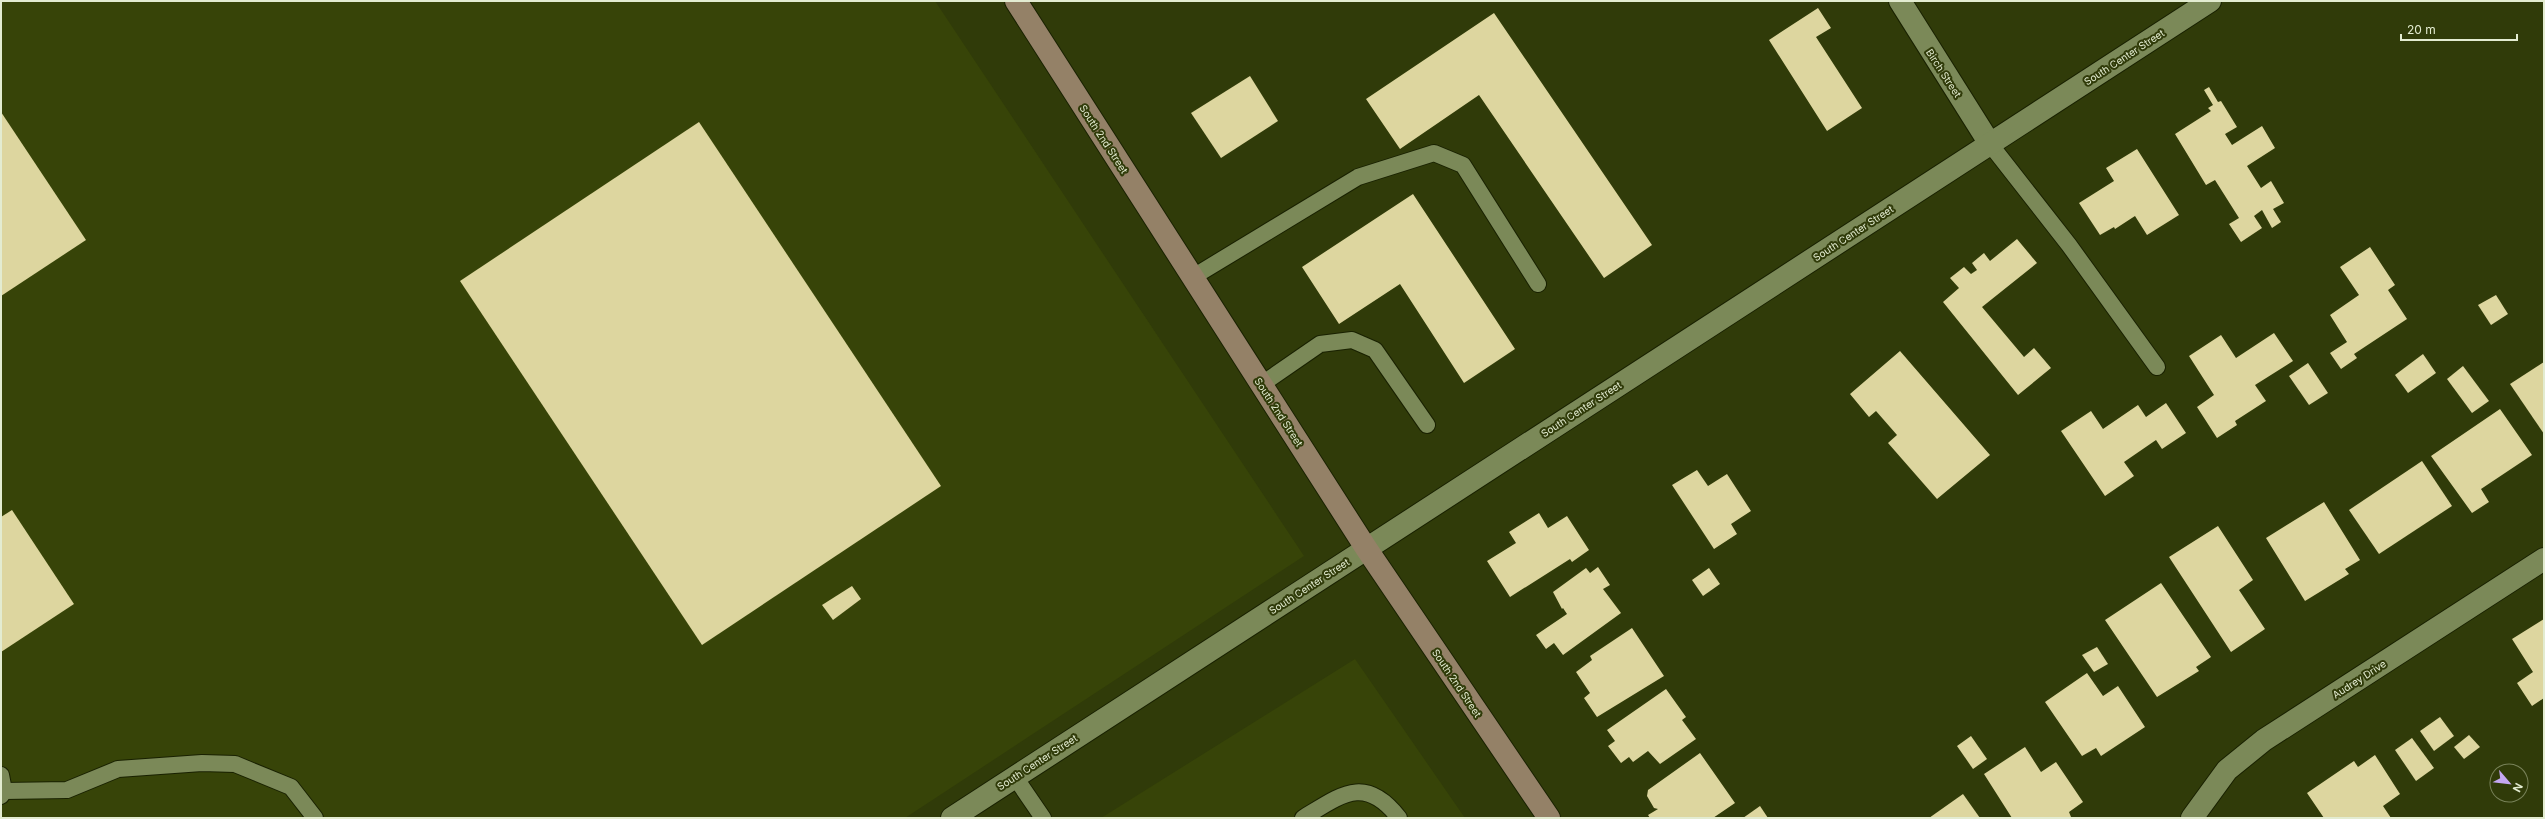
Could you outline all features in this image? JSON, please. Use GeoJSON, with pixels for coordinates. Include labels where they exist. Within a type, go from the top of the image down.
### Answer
{"type":"FeatureCollection","features":[{"type":"Feature","properties":{"kind":"street","name":"South 2nd Street"},"geometry":{"type":"LineString","coordinates":[[1016,1],[1366,548],[1548,818]]}},
{"type":"Feature","properties":{"kind":"street","name":"Birch Street"},"geometry":{"type":"LineString","coordinates":[[1900,1],[1990,144]]}},
{"type":"Feature","properties":{"kind":"street","name":"South Center Street"},"geometry":{"type":"LineString","coordinates":[[952,818],[2210,1]]}},
{"type":"Feature","properties":{"kind":"street","name":"Audrey Drive"},"geometry":{"type":"LineString","coordinates":[[2192,818],[2227,770],[2264,740],[2544,560]]}},
{"type":"Feature","properties":{"kind":"lane"},"geometry":{"type":"LineString","coordinates":[[1990,144],[2068,244],[2157,367]]}},
{"type":"Feature","properties":{"kind":"lane"},"geometry":{"type":"LineString","coordinates":[[1193,277],[1358,177],[1434,154],[1463,165],[1538,284]]}},
{"type":"Feature","properties":{"kind":"lane"},"geometry":{"type":"LineString","coordinates":[[1262,384],[1320,344],[1352,340],[1375,350],[1427,424]]}},
{"type":"Feature","properties":{"kind":"lane"},"geometry":{"type":"LineString","coordinates":[[2,788],[67,790],[118,769],[202,763],[235,764],[290,787],[315,818]]}},
{"type":"Feature","properties":{"kind":"lane"},"geometry":{"type":"LineString","coordinates":[[1015,777],[1043,818]]}},
{"type":"Feature","properties":{"kind":"lane"},"geometry":{"type":"LineString","coordinates":[[1303,818],[1343,793],[1363,792],[1386,802],[1399,818]]}},
{"type":"Feature","properties":{"kind":"shaded area"},"geometry":{"type":"Polygon","coordinates":[[[1,1],[935,1],[1304,556],[905,818],[1,818],[1,1]]]}},
{"type":"Feature","properties":{"kind":"shaded area"},"geometry":{"type":"Polygon","coordinates":[[[1355,659],[1465,818],[1101,818],[1355,659]]]}},
{"type":"Feature","properties":{"kind":"building"},"geometry":{"type":"Polygon","coordinates":[[[1818,8],[1831,28],[1816,37],[1862,108],[1827,131],[1769,40],[1818,8]]]}},
{"type":"Feature","properties":{"kind":"building"},"geometry":{"type":"Polygon","coordinates":[[[1494,13],[1652,245],[1604,278],[1479,95],[1400,149],[1366,99],[1494,13]]]}},
{"type":"Feature","properties":{"kind":"building"},"geometry":{"type":"Polygon","coordinates":[[[1250,76],[1278,121],[1221,158],[1191,113],[1250,76]]]}},
{"type":"Feature","properties":{"kind":"building"},"geometry":{"type":"Polygon","coordinates":[[[2209,87],[2218,102],[2221,101],[2237,127],[2225,134],[2232,145],[2262,126],[2275,148],[2247,166],[2261,188],[2271,181],[2284,203],[2273,209],[2281,222],[2272,228],[2262,210],[2254,216],[2262,228],[2241,242],[2229,224],[2239,218],[2215,180],[2206,185],[2175,134],[2211,111],[2208,108],[2213,105],[2204,90],[2209,87]]]}},
{"type":"Feature","properties":{"kind":"building"},"geometry":{"type":"Polygon","coordinates":[[[1,112],[86,240],[1,296],[1,112]]]}},
{"type":"Feature","properties":{"kind":"building"},"geometry":{"type":"Polygon","coordinates":[[[699,122],[941,486],[702,645],[460,281],[699,122]]]}},
{"type":"Feature","properties":{"kind":"building"},"geometry":{"type":"Polygon","coordinates":[[[2137,149],[2179,215],[2147,235],[2135,216],[2115,229],[2114,227],[2100,235],[2079,203],[2114,181],[2106,168],[2137,149]]]}},
{"type":"Feature","properties":{"kind":"building"},"geometry":{"type":"Polygon","coordinates":[[[1413,194],[1515,349],[1464,383],[1400,284],[1339,324],[1302,267],[1413,194]]]}},
{"type":"Feature","properties":{"kind":"building"},"geometry":{"type":"Polygon","coordinates":[[[2017,239],[2037,263],[1982,307],[2024,357],[2034,348],[2051,368],[2018,395],[1943,302],[1959,288],[1950,278],[1964,267],[1971,274],[1977,270],[1972,263],[1984,253],[1990,261],[2017,239]]]}},
{"type":"Feature","properties":{"kind":"building"},"geometry":{"type":"Polygon","coordinates":[[[2370,247],[2395,285],[2388,290],[2407,319],[2354,354],[2357,358],[2341,369],[2330,353],[2347,342],[2330,315],[2359,295],[2340,267],[2370,247]]]}},
{"type":"Feature","properties":{"kind":"building"},"geometry":{"type":"Polygon","coordinates":[[[2496,295],[2508,314],[2491,325],[2478,305],[2496,295]]]}},
{"type":"Feature","properties":{"kind":"building"},"geometry":{"type":"Polygon","coordinates":[[[2274,333],[2293,361],[2255,385],[2266,401],[2235,421],[2237,425],[2217,438],[2197,407],[2214,395],[2189,356],[2221,335],[2236,358],[2274,333]]]}},
{"type":"Feature","properties":{"kind":"building"},"geometry":{"type":"Polygon","coordinates":[[[1900,351],[1990,455],[1937,499],[1888,443],[1897,435],[1876,411],[1869,417],[1850,394],[1900,351]]]}},
{"type":"Feature","properties":{"kind":"building"},"geometry":{"type":"Polygon","coordinates":[[[2423,354],[2436,373],[2408,393],[2395,375],[2423,354]]]}},
{"type":"Feature","properties":{"kind":"building"},"geometry":{"type":"Polygon","coordinates":[[[2544,362],[2544,434],[2510,384],[2544,362]]]}},
{"type":"Feature","properties":{"kind":"building"},"geometry":{"type":"Polygon","coordinates":[[[2308,363],[2328,393],[2309,405],[2289,376],[2308,363]]]}},
{"type":"Feature","properties":{"kind":"building"},"geometry":{"type":"Polygon","coordinates":[[[2463,366],[2489,401],[2472,413],[2447,379],[2463,366]]]}},
{"type":"Feature","properties":{"kind":"building"},"geometry":{"type":"Polygon","coordinates":[[[2166,403],[2186,433],[2162,449],[2156,440],[2124,462],[2134,476],[2105,496],[2061,431],[2091,411],[2103,429],[2138,405],[2146,417],[2166,403]]]}},
{"type":"Feature","properties":{"kind":"building"},"geometry":{"type":"Polygon","coordinates":[[[2500,409],[2532,455],[2481,489],[2489,502],[2472,513],[2431,456],[2500,409]]]}},
{"type":"Feature","properties":{"kind":"building"},"geometry":{"type":"Polygon","coordinates":[[[2422,461],[2452,506],[2379,554],[2349,510],[2422,461]]]}},
{"type":"Feature","properties":{"kind":"building"},"geometry":{"type":"Polygon","coordinates":[[[1697,470],[1708,486],[1727,474],[1751,511],[1731,524],[1737,534],[1714,549],[1672,485],[1697,470]]]}},
{"type":"Feature","properties":{"kind":"building"},"geometry":{"type":"Polygon","coordinates":[[[2324,502],[2360,560],[2345,569],[2349,574],[2305,601],[2266,538],[2324,502]]]}},
{"type":"Feature","properties":{"kind":"building"},"geometry":{"type":"Polygon","coordinates":[[[12,510],[74,604],[1,652],[1,517],[12,510]]]}},
{"type":"Feature","properties":{"kind":"building"},"geometry":{"type":"Polygon","coordinates":[[[1539,513],[1548,528],[1567,516],[1589,550],[1572,562],[1570,559],[1510,597],[1487,561],[1516,543],[1509,532],[1539,513]]]}},
{"type":"Feature","properties":{"kind":"building"},"geometry":{"type":"Polygon","coordinates":[[[2218,526],[2253,580],[2239,590],[2265,629],[2231,652],[2169,557],[2218,526]]]}},
{"type":"Feature","properties":{"kind":"building"},"geometry":{"type":"Polygon","coordinates":[[[1598,567],[1610,585],[1603,589],[1621,613],[1563,655],[1554,643],[1546,649],[1536,635],[1567,614],[1563,608],[1562,609],[1553,592],[1586,568],[1590,573],[1598,567]]]}},
{"type":"Feature","properties":{"kind":"building"},"geometry":{"type":"Polygon","coordinates":[[[1709,568],[1720,584],[1703,596],[1692,580],[1709,568]]]}},
{"type":"Feature","properties":{"kind":"building"},"geometry":{"type":"Polygon","coordinates":[[[2161,583],[2211,657],[2196,667],[2199,671],[2157,697],[2105,620],[2161,583]]]}},
{"type":"Feature","properties":{"kind":"building"},"geometry":{"type":"Polygon","coordinates":[[[852,586],[861,599],[833,620],[822,605],[852,586]]]}},
{"type":"Feature","properties":{"kind":"building"},"geometry":{"type":"Polygon","coordinates":[[[2544,619],[2544,698],[2532,706],[2517,683],[2533,672],[2512,639],[2544,619]]]}},
{"type":"Feature","properties":{"kind":"building"},"geometry":{"type":"Polygon","coordinates":[[[1632,628],[1664,676],[1597,717],[1584,698],[1590,693],[1576,672],[1592,660],[1590,656],[1632,628]]]}},
{"type":"Feature","properties":{"kind":"building"},"geometry":{"type":"Polygon","coordinates":[[[2097,647],[2108,664],[2094,672],[2082,655],[2097,647]]]}},
{"type":"Feature","properties":{"kind":"building"},"geometry":{"type":"Polygon","coordinates":[[[2087,673],[2103,696],[2118,686],[2145,727],[2101,756],[2096,748],[2082,756],[2045,702],[2087,673]]]}},
{"type":"Feature","properties":{"kind":"building"},"geometry":{"type":"Polygon","coordinates":[[[1666,689],[1686,717],[1682,720],[1696,739],[1660,764],[1648,751],[1633,762],[1629,757],[1621,763],[1608,746],[1615,741],[1607,730],[1666,689]]]}},
{"type":"Feature","properties":{"kind":"building"},"geometry":{"type":"Polygon","coordinates":[[[2440,717],[2454,736],[2434,751],[2420,731],[2440,717]]]}},
{"type":"Feature","properties":{"kind":"building"},"geometry":{"type":"Polygon","coordinates":[[[2469,735],[2480,747],[2464,759],[2454,747],[2469,735]]]}},
{"type":"Feature","properties":{"kind":"building"},"geometry":{"type":"Polygon","coordinates":[[[1971,736],[1987,759],[1973,769],[1957,746],[1971,736]]]}},
{"type":"Feature","properties":{"kind":"building"},"geometry":{"type":"Polygon","coordinates":[[[2412,738],[2434,768],[2416,781],[2395,750],[2412,738]]]}},
{"type":"Feature","properties":{"kind":"building"},"geometry":{"type":"Polygon","coordinates":[[[2025,747],[2041,772],[2056,762],[2083,802],[2069,812],[2071,817],[2012,818],[1984,774],[2025,747]]]}},
{"type":"Feature","properties":{"kind":"building"},"geometry":{"type":"Polygon","coordinates":[[[1700,753],[1735,803],[1713,818],[1650,818],[1648,815],[1658,809],[1654,808],[1647,796],[1648,790],[1700,753]]]}},
{"type":"Feature","properties":{"kind":"building"},"geometry":{"type":"Polygon","coordinates":[[[2375,755],[2400,794],[2383,806],[2391,818],[2324,818],[2307,793],[2354,761],[2358,767],[2375,755]]]}},
{"type":"Feature","properties":{"kind":"building"},"geometry":{"type":"Polygon","coordinates":[[[1963,794],[1980,818],[1929,818],[1963,794]]]}},
{"type":"Feature","properties":{"kind":"building"},"geometry":{"type":"Polygon","coordinates":[[[1760,806],[1768,818],[1743,818],[1760,806]]]}}]}
